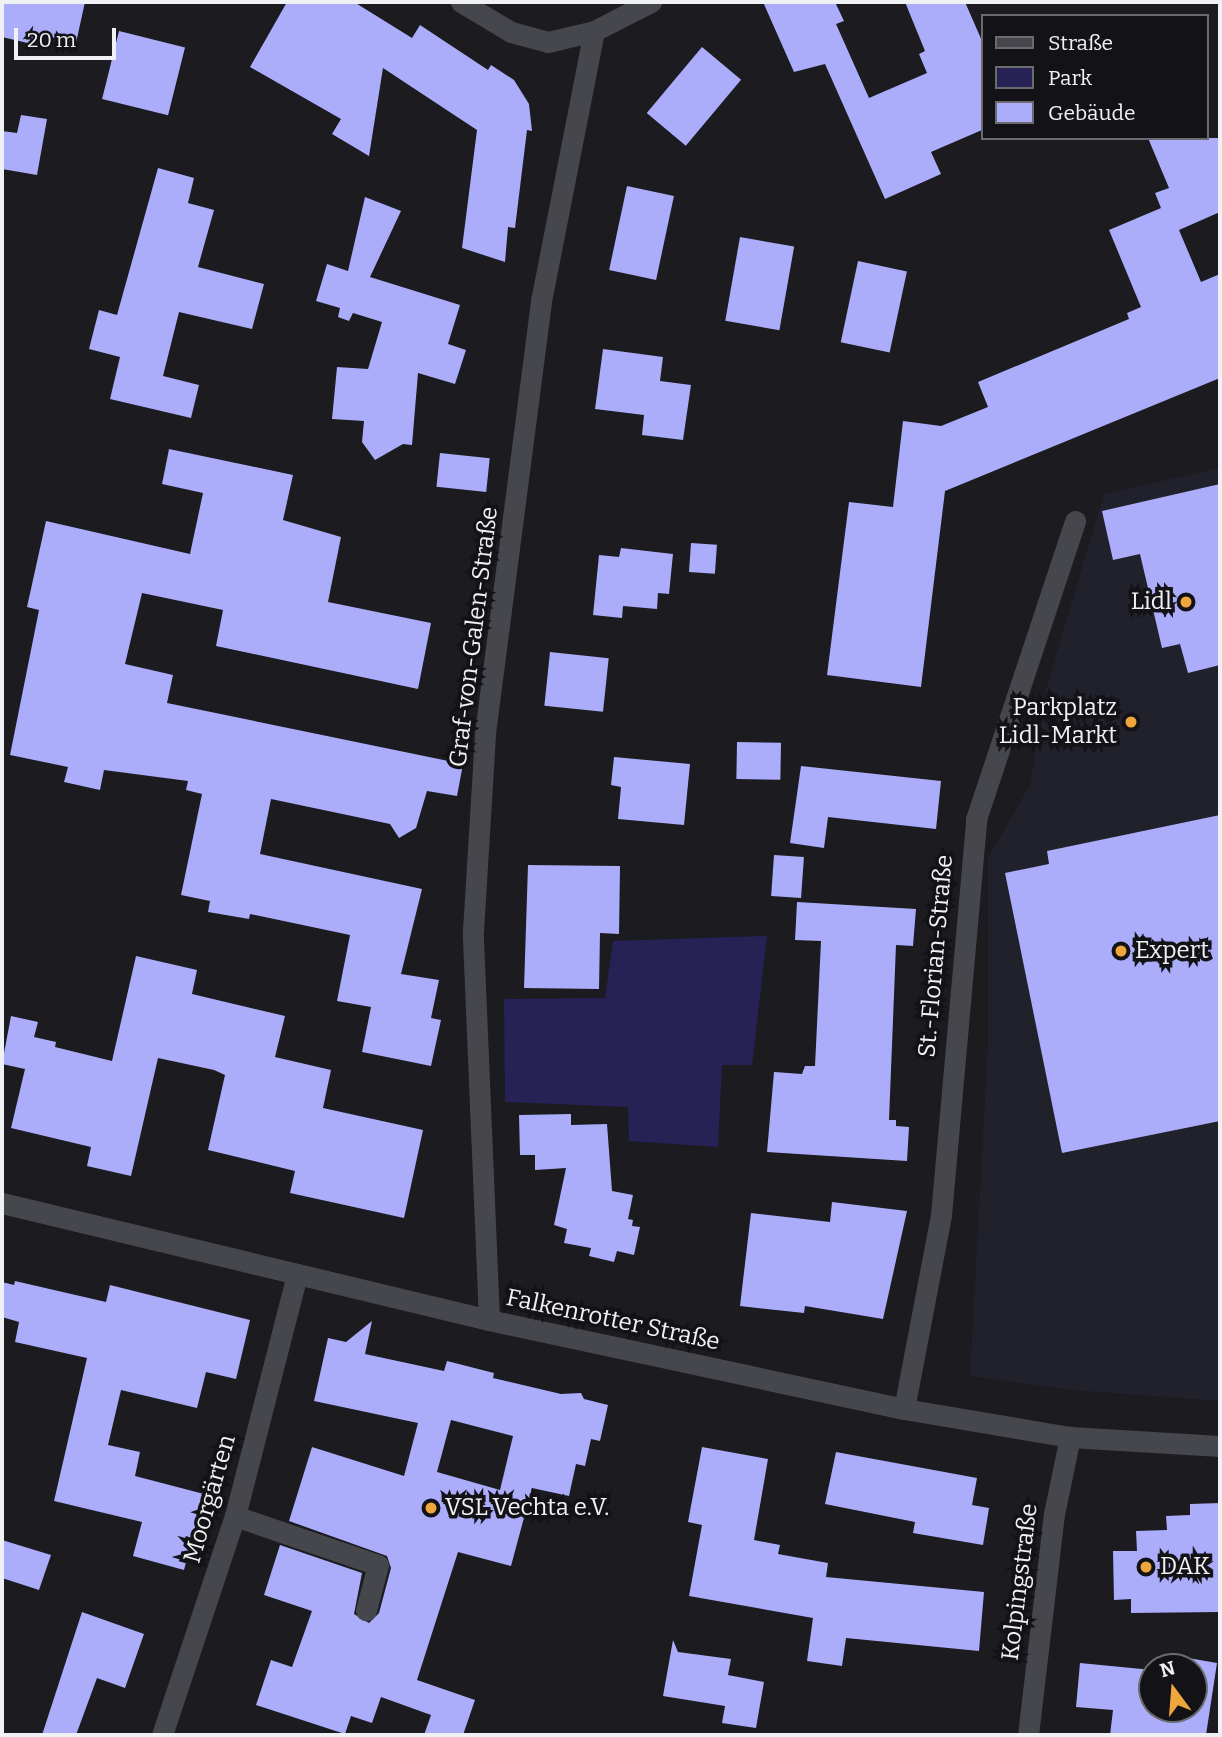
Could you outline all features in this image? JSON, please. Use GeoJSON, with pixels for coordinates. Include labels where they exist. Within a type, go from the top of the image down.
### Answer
{"type":"FeatureCollection","features":[{"type":"Feature","properties":{"kind":"street"},"geometry":{"type":"LineString","coordinates":[[461,2],[511,32],[548,42],[594,32],[651,2]]}},
{"type":"Feature","properties":{"kind":"street","name":"Graf-von-Galen-Straße"},"geometry":{"type":"LineString","coordinates":[[489,1320],[473,931],[485,733],[541,301],[594,32]]}},
{"type":"Feature","properties":{"kind":"street","name":"St.-Florian-Straße"},"geometry":{"type":"LineString","coordinates":[[904,1409],[941,1215],[976,819],[1075,521]]}},
{"type":"Feature","properties":{"kind":"street","name":"Falkenrotter Straße"},"geometry":{"type":"LineString","coordinates":[[2,1203],[489,1320],[904,1409],[1070,1437],[1220,1446]]}},
{"type":"Feature","properties":{"kind":"street","name":"Moorgärten"},"geometry":{"type":"LineString","coordinates":[[162,1735],[235,1516],[297,1274]]}},
{"type":"Feature","properties":{"kind":"street","name":"Kolpingstraße"},"geometry":{"type":"LineString","coordinates":[[1027,1735],[1054,1514],[1070,1437]]}},
{"type":"Feature","properties":{"kind":"street"},"geometry":{"type":"LineString","coordinates":[[235,1516],[378,1565],[366,1610]]}},
{"type":"Feature","properties":{"kind":"shaded area"},"geometry":{"type":"Polygon","coordinates":[[[1220,468],[1220,1401],[1073,1390],[970,1376],[988,1044],[988,858],[1030,785],[1048,682],[1104,494],[1220,468]]]}},
{"type":"Feature","properties":{"kind":"green space"},"geometry":{"type":"Polygon","coordinates":[[[767,936],[752,1065],[722,1065],[718,1147],[629,1141],[628,1107],[505,1102],[504,999],[605,998],[613,941],[767,936]]]}},
{"type":"Feature","properties":{"kind":"building"},"geometry":{"type":"Polygon","coordinates":[[[2,2],[85,2],[76,43],[38,34],[36,45],[2,37],[2,2]]]}},
{"type":"Feature","properties":{"kind":"building"},"geometry":{"type":"Polygon","coordinates":[[[287,2],[354,2],[412,38],[420,25],[488,70],[491,65],[514,80],[529,104],[532,131],[527,130],[515,228],[508,227],[505,262],[462,248],[477,130],[383,68],[369,156],[332,134],[341,119],[250,67],[287,2]]]}},
{"type":"Feature","properties":{"kind":"building"},"geometry":{"type":"Polygon","coordinates":[[[763,2],[835,2],[844,21],[836,24],[869,98],[927,73],[919,54],[925,51],[905,2],[965,2],[981,39],[981,130],[931,152],[941,174],[885,199],[825,64],[794,72],[763,2]]]}},
{"type":"Feature","properties":{"kind":"building"},"geometry":{"type":"Polygon","coordinates":[[[119,31],[185,47],[168,115],[102,99],[119,31]]]}},
{"type":"Feature","properties":{"kind":"building"},"geometry":{"type":"Polygon","coordinates":[[[702,47],[741,80],[686,146],[647,113],[702,47]]]}},
{"type":"Feature","properties":{"kind":"building"},"geometry":{"type":"Polygon","coordinates":[[[21,115],[47,119],[37,175],[2,169],[2,131],[17,133],[21,115]]]}},
{"type":"Feature","properties":{"kind":"building"},"geometry":{"type":"Polygon","coordinates":[[[1220,138],[1220,212],[1179,230],[1201,282],[1220,274],[1220,378],[945,491],[921,687],[827,675],[849,502],[893,507],[903,421],[941,426],[988,407],[978,382],[1129,319],[1127,313],[1141,307],[1109,230],[1161,208],[1155,193],[1169,188],[1149,140],[1220,138]]]}},
{"type":"Feature","properties":{"kind":"building"},"geometry":{"type":"Polygon","coordinates":[[[158,168],[194,178],[188,203],[214,210],[198,267],[264,284],[252,329],[179,312],[163,376],[199,385],[191,418],[110,399],[120,357],[89,349],[99,310],[117,315],[158,168]]]}},
{"type":"Feature","properties":{"kind":"building"},"geometry":{"type":"Polygon","coordinates":[[[627,186],[674,196],[656,280],[609,270],[627,186]]]}},
{"type":"Feature","properties":{"kind":"building"},"geometry":{"type":"Polygon","coordinates":[[[365,197],[401,211],[370,277],[460,305],[448,344],[466,350],[455,384],[418,373],[412,445],[403,444],[375,460],[362,442],[364,421],[332,419],[337,367],[368,369],[382,322],[353,313],[349,321],[338,317],[340,308],[316,301],[327,264],[348,271],[365,197]]]}},
{"type":"Feature","properties":{"kind":"building"},"geometry":{"type":"Polygon","coordinates":[[[740,237],[794,247],[779,330],[725,321],[740,237]]]}},
{"type":"Feature","properties":{"kind":"building"},"geometry":{"type":"Polygon","coordinates":[[[858,261],[907,271],[890,353],[841,342],[858,261]]]}},
{"type":"Feature","properties":{"kind":"building"},"geometry":{"type":"Polygon","coordinates":[[[603,349],[663,357],[660,381],[691,385],[683,440],[642,435],[644,415],[595,409],[603,349]]]}},
{"type":"Feature","properties":{"kind":"building"},"geometry":{"type":"Polygon","coordinates":[[[169,449],[293,475],[283,520],[341,537],[328,602],[431,623],[418,689],[216,646],[223,610],[142,593],[125,664],[173,675],[167,703],[463,764],[457,796],[427,791],[416,828],[399,838],[390,824],[271,799],[260,854],[422,889],[401,974],[439,980],[431,1018],[441,1020],[431,1066],[362,1052],[371,1007],[337,1001],[350,935],[250,914],[249,919],[208,912],[210,901],[181,895],[202,794],[186,790],[188,781],[104,770],[100,790],[64,782],[68,767],[10,755],[39,610],[27,607],[46,521],[190,554],[203,493],[162,484],[169,449]]]}},
{"type":"Feature","properties":{"kind":"building"},"geometry":{"type":"Polygon","coordinates":[[[440,453],[490,458],[486,492],[436,487],[440,453]]]}},
{"type":"Feature","properties":{"kind":"building","name":"Lidl"},"geometry":{"type":"Polygon","coordinates":[[[1220,484],[1220,665],[1188,673],[1180,644],[1162,648],[1140,554],[1113,560],[1102,511],[1220,484]]]}},
{"type":"Feature","properties":{"kind":"building"},"geometry":{"type":"Polygon","coordinates":[[[691,543],[717,545],[715,574],[689,572],[691,543]]]}},
{"type":"Feature","properties":{"kind":"building"},"geometry":{"type":"Polygon","coordinates":[[[621,548],[673,554],[669,594],[658,593],[657,609],[623,606],[622,618],[593,615],[599,555],[619,557],[621,548]]]}},
{"type":"Feature","properties":{"kind":"building"},"geometry":{"type":"Polygon","coordinates":[[[550,652],[609,658],[603,712],[544,706],[550,652]]]}},
{"type":"Feature","properties":{"kind":"building"},"geometry":{"type":"Polygon","coordinates":[[[737,742],[781,743],[780,780],[736,779],[737,742]]]}},
{"type":"Feature","properties":{"kind":"building"},"geometry":{"type":"Polygon","coordinates":[[[614,757],[690,764],[684,825],[618,819],[621,787],[611,785],[614,757]]]}},
{"type":"Feature","properties":{"kind":"building"},"geometry":{"type":"Polygon","coordinates":[[[801,766],[941,781],[936,829],[828,817],[824,848],[790,843],[801,766]]]}},
{"type":"Feature","properties":{"kind":"building","name":"Expert"},"geometry":{"type":"Polygon","coordinates":[[[1220,815],[1220,1121],[1062,1153],[1005,873],[1049,864],[1047,851],[1220,815]]]}},
{"type":"Feature","properties":{"kind":"building"},"geometry":{"type":"Polygon","coordinates":[[[774,855],[804,857],[801,898],[771,896],[774,855]]]}},
{"type":"Feature","properties":{"kind":"building"},"geometry":{"type":"Polygon","coordinates":[[[528,865],[620,866],[619,934],[600,933],[599,989],[524,988],[528,865]]]}},
{"type":"Feature","properties":{"kind":"building"},"geometry":{"type":"Polygon","coordinates":[[[797,902],[916,909],[913,946],[896,945],[889,1120],[896,1120],[896,1126],[909,1127],[907,1161],[767,1152],[774,1072],[802,1074],[805,1066],[815,1066],[821,941],[795,940],[797,902]]]}},
{"type":"Feature","properties":{"kind":"building"},"geometry":{"type":"Polygon","coordinates":[[[136,956],[197,970],[192,994],[285,1016],[275,1057],[331,1070],[323,1108],[423,1130],[404,1218],[290,1193],[295,1171],[208,1150],[225,1075],[214,1070],[158,1058],[131,1176],[87,1166],[91,1147],[11,1128],[25,1069],[2,1064],[11,1016],[38,1022],[34,1037],[56,1042],[55,1047],[112,1061],[136,956]]]}},
{"type":"Feature","properties":{"kind":"building"},"geometry":{"type":"Polygon","coordinates":[[[571,1114],[571,1125],[607,1124],[612,1191],[633,1195],[628,1219],[633,1220],[632,1226],[640,1227],[634,1255],[617,1251],[614,1262],[589,1256],[591,1248],[564,1243],[567,1229],[554,1225],[566,1168],[535,1170],[535,1155],[520,1155],[519,1115],[571,1114]]]}},
{"type":"Feature","properties":{"kind":"building"},"geometry":{"type":"Polygon","coordinates":[[[832,1202],[907,1211],[883,1319],[805,1306],[804,1313],[740,1306],[751,1213],[830,1222],[832,1202]]]}},
{"type":"Feature","properties":{"kind":"building"},"geometry":{"type":"Polygon","coordinates":[[[15,1281],[106,1302],[110,1285],[250,1320],[236,1379],[206,1372],[197,1408],[121,1390],[108,1445],[140,1452],[135,1476],[204,1494],[184,1570],[133,1556],[142,1522],[54,1501],[87,1358],[15,1342],[19,1322],[2,1317],[2,1282],[14,1285],[15,1281]]]}},
{"type":"Feature","properties":{"kind":"building"},"geometry":{"type":"Polygon","coordinates":[[[372,1321],[365,1354],[444,1371],[447,1361],[494,1373],[493,1378],[561,1394],[581,1393],[584,1399],[608,1405],[600,1441],[591,1439],[585,1466],[576,1464],[569,1496],[532,1488],[511,1566],[458,1552],[417,1680],[475,1700],[463,1735],[424,1735],[431,1715],[381,1697],[372,1723],[351,1716],[345,1734],[256,1705],[271,1660],[292,1667],[312,1611],[264,1595],[280,1545],[362,1573],[354,1614],[369,1623],[379,1613],[391,1568],[387,1556],[289,1521],[312,1447],[404,1476],[418,1423],[314,1401],[328,1338],[346,1342],[372,1321]],[[451,1420],[437,1472],[500,1490],[513,1436],[451,1420]]]}},
{"type":"Feature","properties":{"kind":"building"},"geometry":{"type":"Polygon","coordinates":[[[702,1447],[768,1459],[754,1540],[780,1545],[778,1554],[828,1563],[826,1577],[984,1592],[979,1651],[846,1638],[842,1666],[807,1661],[813,1618],[689,1596],[702,1525],[688,1522],[702,1447]]]}},
{"type":"Feature","properties":{"kind":"building"},"geometry":{"type":"Polygon","coordinates":[[[836,1452],[977,1478],[972,1505],[989,1508],[983,1545],[913,1533],[915,1522],[825,1504],[836,1452]]]}},
{"type":"Feature","properties":{"kind":"building"},"geometry":{"type":"Polygon","coordinates":[[[1220,1503],[1220,1612],[1131,1613],[1131,1599],[1114,1600],[1113,1551],[1137,1551],[1136,1531],[1167,1530],[1166,1516],[1190,1515],[1190,1504],[1220,1503]]]}},
{"type":"Feature","properties":{"kind":"building"},"geometry":{"type":"Polygon","coordinates":[[[2,1540],[51,1555],[39,1590],[2,1578],[2,1540]]]}},
{"type":"Feature","properties":{"kind":"building"},"geometry":{"type":"Polygon","coordinates":[[[82,1612],[144,1634],[125,1688],[97,1678],[76,1735],[42,1735],[82,1612]]]}},
{"type":"Feature","properties":{"kind":"building"},"geometry":{"type":"Polygon","coordinates":[[[673,1640],[678,1652],[731,1659],[728,1675],[764,1682],[756,1728],[722,1723],[725,1706],[663,1696],[673,1640]]]}},
{"type":"Feature","properties":{"kind":"building"},"geometry":{"type":"Polygon","coordinates":[[[1208,1661],[1217,1663],[1208,1722],[1208,1661]]]}},
{"type":"Feature","properties":{"kind":"building"},"geometry":{"type":"Polygon","coordinates":[[[1080,1663],[1138,1669],[1138,1723],[1208,1723],[1206,1735],[1110,1735],[1113,1710],[1076,1707],[1080,1663]]]}},
{"type":"Feature","properties":{"kind":"place","name":"Lidl"},"geometry":{"type":"Point","coordinates":[1186,602]}},
{"type":"Feature","properties":{"kind":"place","name":"Parkplatz Lidl-Markt"},"geometry":{"type":"Point","coordinates":[1131,722]}},
{"type":"Feature","properties":{"kind":"place","name":"Expert"},"geometry":{"type":"Point","coordinates":[1121,951]}},
{"type":"Feature","properties":{"kind":"place","name":"VSL Vechta e.V."},"geometry":{"type":"Point","coordinates":[431,1508]}},
{"type":"Feature","properties":{"kind":"place","name":"DAK"},"geometry":{"type":"Point","coordinates":[1146,1567]}}]}
